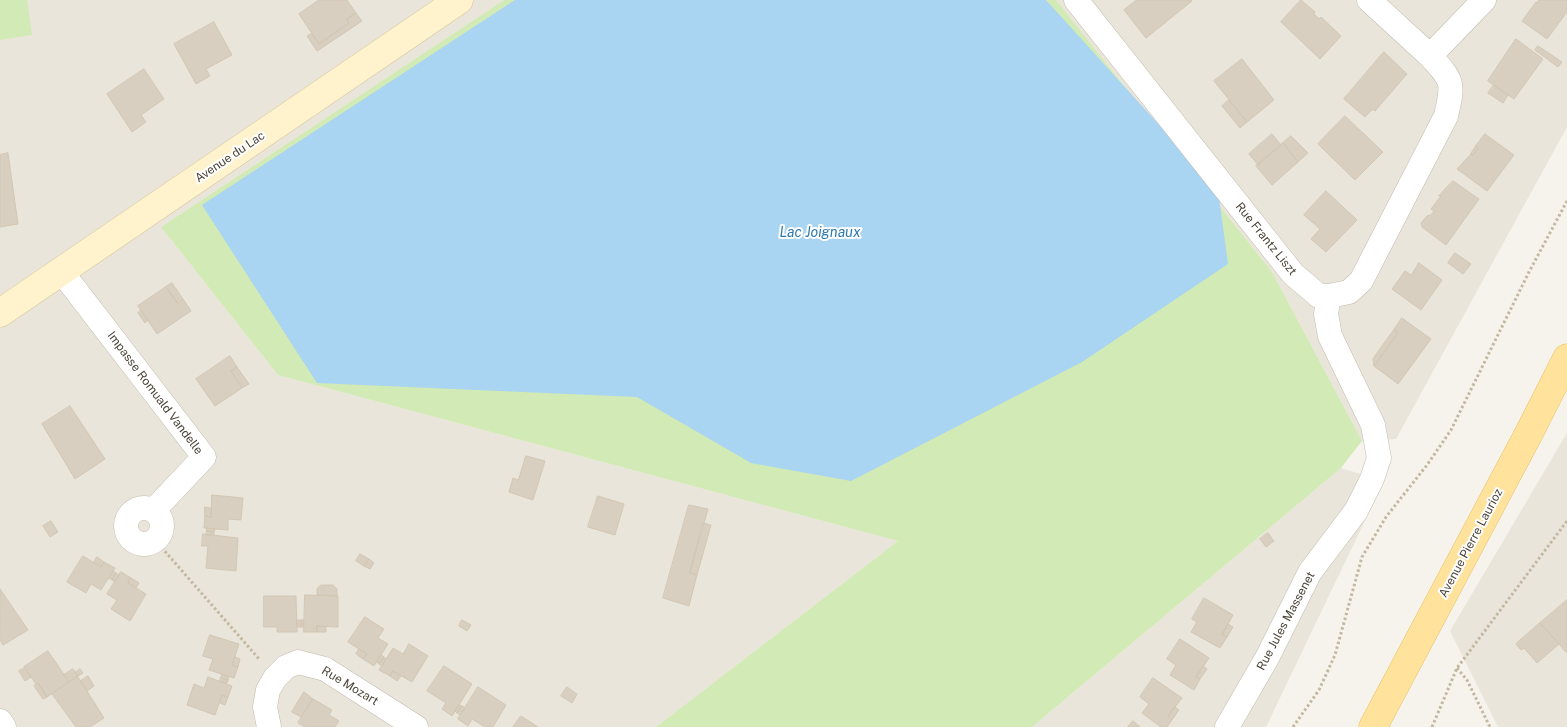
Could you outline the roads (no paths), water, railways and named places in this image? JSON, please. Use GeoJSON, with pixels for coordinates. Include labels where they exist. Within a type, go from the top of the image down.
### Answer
{"type":"FeatureCollection","features":[{"type":"Feature","properties":{"kind":"main road","name":"Avenue du Lac"},"geometry":{"type":"LineString","coordinates":[[0,313],[459,0]]}},
{"type":"Feature","properties":{"kind":"main road","name":"Avenue Pierre Laurioz"},"geometry":{"type":"LineString","coordinates":[[1373,727],[1529,434],[1567,358]]}},
{"type":"Feature","properties":{"kind":"street","name":"Rue Frantz Liszt"},"geometry":{"type":"LineString","coordinates":[[1076,0],[1293,274],[1319,296],[1329,296]]}},
{"type":"Feature","properties":{"kind":"street"},"geometry":{"type":"LineString","coordinates":[[1329,296],[1349,292],[1361,281],[1446,116],[1452,92],[1448,76],[1430,56],[1369,0]]}},
{"type":"Feature","properties":{"kind":"street"},"geometry":{"type":"LineString","coordinates":[[1430,56],[1484,0]]}},
{"type":"Feature","properties":{"kind":"street","name":"Impasse Romuald Vandelle"},"geometry":{"type":"LineString","coordinates":[[61,272],[74,285],[204,457],[154,510]]}},
{"type":"Feature","properties":{"kind":"street","name":"Rue Jules Massenet"},"geometry":{"type":"LineString","coordinates":[[1227,727],[1267,658],[1310,572],[1356,511],[1372,479],[1379,458],[1374,426],[1330,336],[1326,314],[1329,296]]}},
{"type":"Feature","properties":{"kind":"street"},"geometry":{"type":"LineString","coordinates":[[143,507],[154,510],[162,520],[162,531],[155,540],[144,544],[132,540],[128,535],[126,523],[132,512],[143,507]]}},
{"type":"Feature","properties":{"kind":"street","name":"Rue Mozart"},"geometry":{"type":"LineString","coordinates":[[269,727],[266,708],[268,690],[275,678],[286,667],[298,662],[325,668],[416,727]]}},
{"type":"Feature","properties":{"kind":"street"},"geometry":{"type":"LineString","coordinates":[[0,721],[4,727]]}},
{"type":"Feature","properties":{"kind":"water","name":"Lac Joignaux"},"geometry":{"type":"Polygon","coordinates":[[[515,0],[1046,0],[1218,190],[1228,264],[1082,362],[851,481],[751,463],[637,397],[317,383],[202,205],[515,0]]]}}]}
